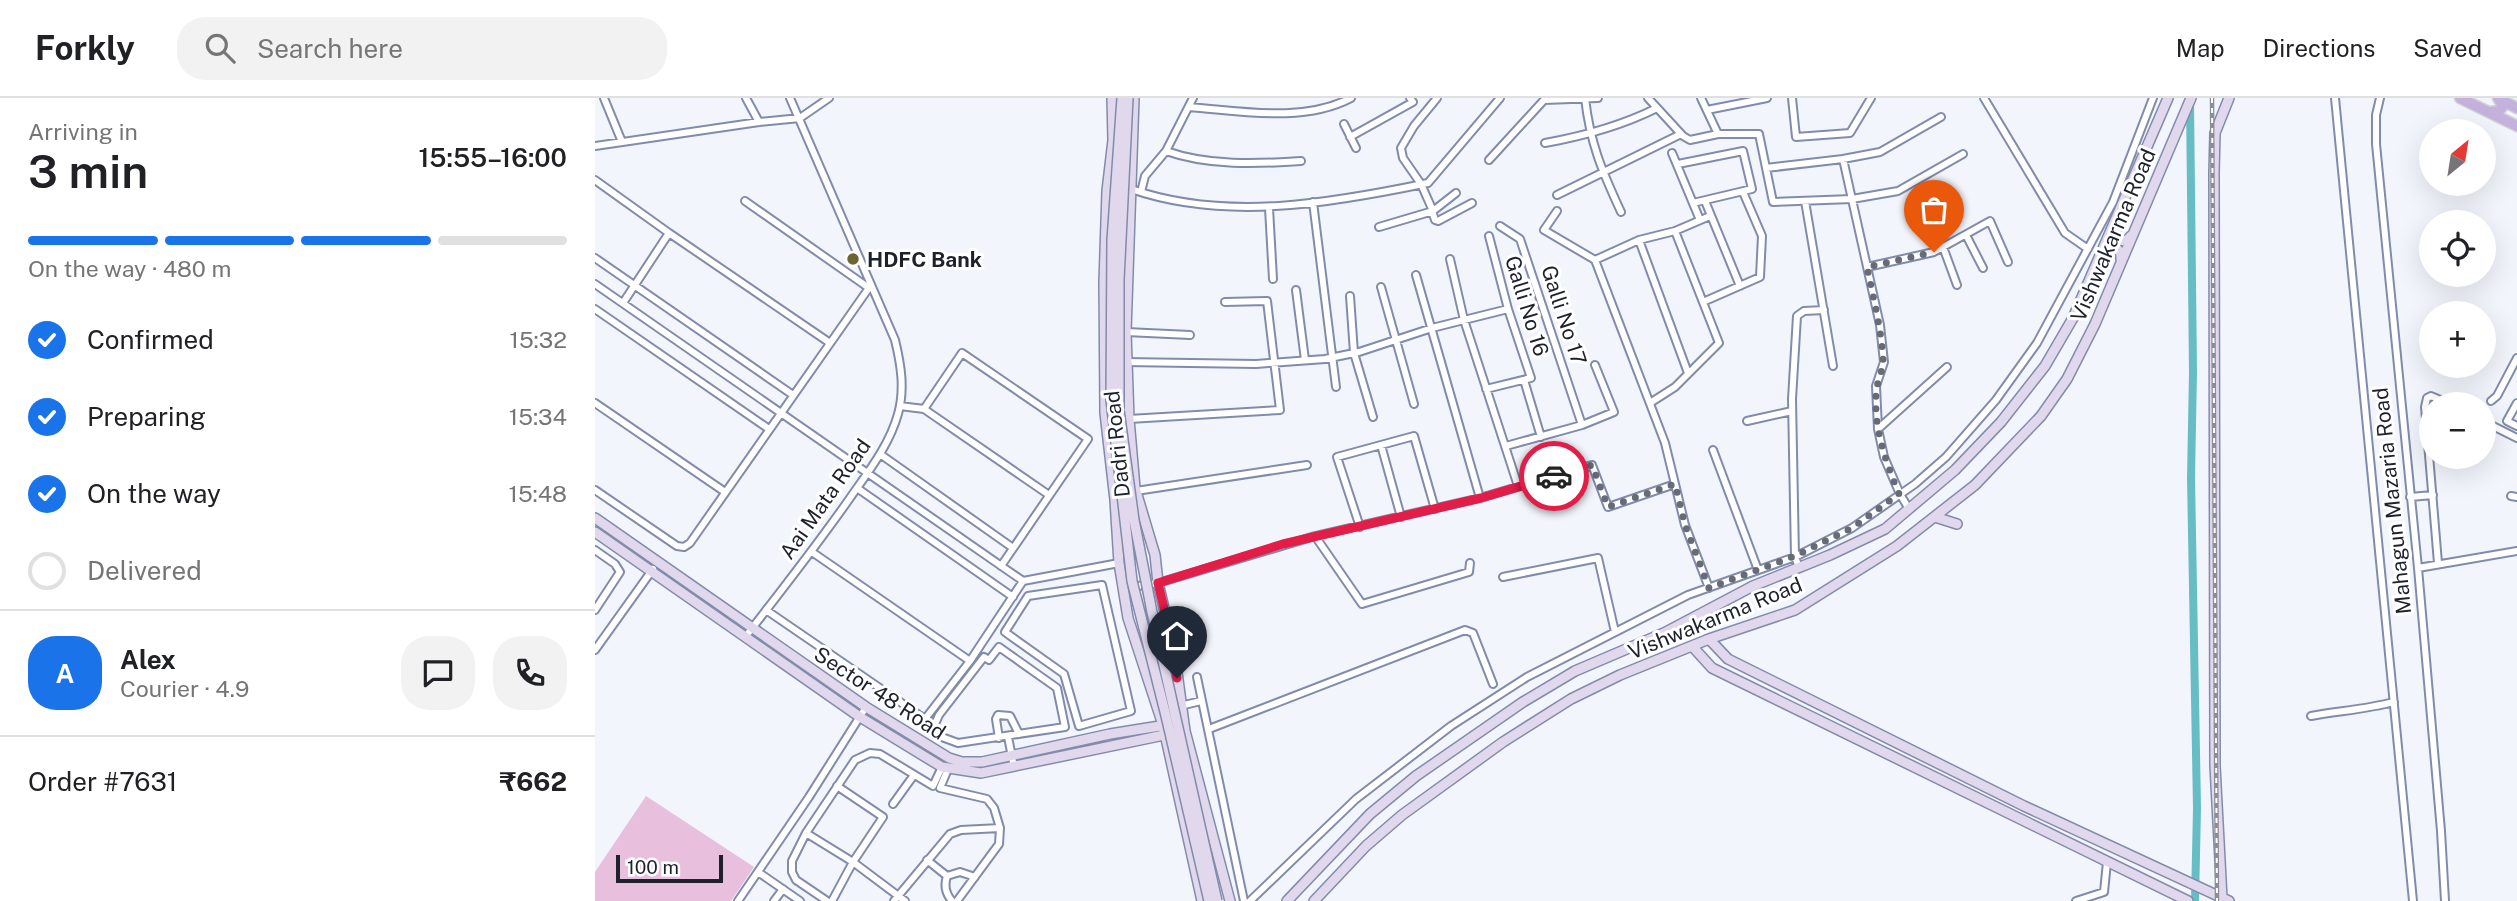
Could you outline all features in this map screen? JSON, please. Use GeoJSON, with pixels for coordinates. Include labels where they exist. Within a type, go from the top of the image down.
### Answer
{"type":"FeatureCollection","features":[{"type":"Feature","properties":{"kind":"main road"},"geometry":{"type":"LineString","coordinates":[[2460,98],[2517,126]]}},
{"type":"Feature","properties":{"kind":"main road"},"geometry":{"type":"LineString","coordinates":[[2490,113],[2499,111],[2503,106],[2497,98]]}},
{"type":"Feature","properties":{"kind":"main road"},"geometry":{"type":"LineString","coordinates":[[2497,98],[2517,108]]}},
{"type":"Feature","properties":{"kind":"street"},"geometry":{"type":"LineString","coordinates":[[604,98],[622,142]]}},
{"type":"Feature","properties":{"kind":"street"},"geometry":{"type":"LineString","coordinates":[[747,98],[759,122]]}},
{"type":"Feature","properties":{"kind":"street","name":"Aai Mata Road"},"geometry":{"type":"LineString","coordinates":[[749,632],[812,552],[880,454],[899,406],[902,389],[895,340],[790,98]]}},
{"type":"Feature","properties":{"kind":"street"},"geometry":{"type":"LineString","coordinates":[[595,146],[800,118],[829,98]]}},
{"type":"Feature","properties":{"kind":"street","name":"Dadri Road"},"geometry":{"type":"LineString","coordinates":[[1112,98],[1113,140],[1104,282],[1105,413],[1119,563],[1128,618],[1164,730],[1202,901]]}},
{"type":"Feature","properties":{"kind":"street"},"geometry":{"type":"LineString","coordinates":[[1122,98],[1112,240],[1112,413],[1132,581],[1209,901]]}},
{"type":"Feature","properties":{"kind":"street"},"geometry":{"type":"LineString","coordinates":[[1128,98],[1119,280],[1119,410],[1134,520],[1152,612],[1217,901]]}},
{"type":"Feature","properties":{"kind":"street","name":"Dadri Road"},"geometry":{"type":"LineString","coordinates":[[1134,98],[1126,332],[1129,419],[1136,491],[1155,555],[1158,583],[1174,650],[1184,726],[1230,901]]}},
{"type":"Feature","properties":{"kind":"street"},"geometry":{"type":"LineString","coordinates":[[1141,192],[1145,176],[1166,151],[1193,98]]}},
{"type":"Feature","properties":{"kind":"street"},"geometry":{"type":"LineString","coordinates":[[1189,107],[1266,113],[1335,106],[1351,98]]}},
{"type":"Feature","properties":{"kind":"street"},"geometry":{"type":"LineString","coordinates":[[1350,136],[1413,102],[1410,98]]}},
{"type":"Feature","properties":{"kind":"street"},"geometry":{"type":"LineString","coordinates":[[1437,98],[1414,126],[1401,148],[1403,158],[1421,184],[1435,220],[1438,221],[1472,204]]}},
{"type":"Feature","properties":{"kind":"street"},"geometry":{"type":"LineString","coordinates":[[1131,189],[1198,203],[1236,208],[1269,208],[1428,183],[1500,98]]}},
{"type":"Feature","properties":{"kind":"street"},"geometry":{"type":"LineString","coordinates":[[1585,98],[1589,135],[1602,172],[1621,212]]}},
{"type":"Feature","properties":{"kind":"street"},"geometry":{"type":"LineString","coordinates":[[1489,160],[1544,99],[1598,98]]}},
{"type":"Feature","properties":{"kind":"street"},"geometry":{"type":"LineString","coordinates":[[1648,98],[1681,134],[1690,140],[1718,134],[1759,134],[1773,202],[1852,199],[1898,191],[1963,154]]}},
{"type":"Feature","properties":{"kind":"street"},"geometry":{"type":"LineString","coordinates":[[1701,98],[1718,134]]}},
{"type":"Feature","properties":{"kind":"street"},"geometry":{"type":"LineString","coordinates":[[1707,110],[1746,99],[1767,98]]}},
{"type":"Feature","properties":{"kind":"street"},"geometry":{"type":"LineString","coordinates":[[1792,98],[1796,136],[1850,133],[1871,98]]}},
{"type":"Feature","properties":{"kind":"street"},"geometry":{"type":"LineString","coordinates":[[1984,98],[2065,233],[2088,249]]}},
{"type":"Feature","properties":{"kind":"street"},"geometry":{"type":"LineString","coordinates":[[1250,901],[1356,799],[1451,726],[1527,677],[1688,596],[1795,556],[1852,528],[1946,457],[1996,400],[2037,343],[2113,202],[2153,98]]}},
{"type":"Feature","properties":{"kind":"street"},"geometry":{"type":"LineString","coordinates":[[2153,98],[2162,110]]}},
{"type":"Feature","properties":{"kind":"street","name":"Vishwakarma Road"},"geometry":{"type":"LineString","coordinates":[[1287,901],[1370,814],[1416,776],[1523,702],[1575,671],[1664,633],[1753,586],[1885,529],[1955,470],[1992,431],[2045,366],[2073,318],[2168,98]]}},
{"type":"Feature","properties":{"kind":"street","name":"Vishwakarma Road"},"geometry":{"type":"LineString","coordinates":[[1314,901],[1366,846],[1402,815],[1503,742],[1571,699],[1620,675],[1709,639],[1795,610],[1898,546],[1975,485],[2041,416],[2067,379],[2095,324],[2191,98]]}},
{"type":"Feature","properties":{"kind":"street"},"geometry":{"type":"LineString","coordinates":[[1709,639],[1728,659],[2024,806],[2223,898],[2215,766],[2214,173],[2215,133],[2229,98]]}},
{"type":"Feature","properties":{"kind":"street"},"geometry":{"type":"LineString","coordinates":[[2335,98],[2413,901]]}},
{"type":"Feature","properties":{"kind":"street","name":"Mahagun Mazaria Road"},"geometry":{"type":"LineString","coordinates":[[2380,98],[2376,116],[2376,144],[2418,568],[2445,901]]}},
{"type":"Feature","properties":{"kind":"street"},"geometry":{"type":"LineString","coordinates":[[1545,143],[1589,135],[1657,108]]}},
{"type":"Feature","properties":{"kind":"street"},"geometry":{"type":"LineString","coordinates":[[1766,168],[1880,152],[1941,117]]}},
{"type":"Feature","properties":{"kind":"street"},"geometry":{"type":"LineString","coordinates":[[1344,124],[1356,148]]}},
{"type":"Feature","properties":{"kind":"street"},"geometry":{"type":"LineString","coordinates":[[1557,195],[1681,134]]}},
{"type":"Feature","properties":{"kind":"street"},"geometry":{"type":"LineString","coordinates":[[1166,151],[1186,158],[1228,162],[1267,164],[1301,161]]}},
{"type":"Feature","properties":{"kind":"street"},"geometry":{"type":"LineString","coordinates":[[1678,164],[1743,151],[1752,190],[1693,203]]}},
{"type":"Feature","properties":{"kind":"street"},"geometry":{"type":"LineString","coordinates":[[1672,153],[1700,220]]}},
{"type":"Feature","properties":{"kind":"street"},"geometry":{"type":"LineString","coordinates":[[1843,159],[1879,325],[1884,362],[1876,386],[1878,429],[1884,457],[1899,494],[1909,509]]}},
{"type":"Feature","properties":{"kind":"street"},"geometry":{"type":"LineString","coordinates":[[1109,170],[1132,171]]}},
{"type":"Feature","properties":{"kind":"street"},"geometry":{"type":"LineString","coordinates":[[595,180],[830,343]]}},
{"type":"Feature","properties":{"kind":"street"},"geometry":{"type":"LineString","coordinates":[[1379,227],[1432,211],[1457,192]]}},
{"type":"Feature","properties":{"kind":"street"},"geometry":{"type":"LineString","coordinates":[[1703,302],[1760,277],[1762,236],[1743,192]]}},
{"type":"Feature","properties":{"kind":"street"},"geometry":{"type":"LineString","coordinates":[[595,490],[677,546],[684,547],[690,543],[870,287],[745,201]]}},
{"type":"Feature","properties":{"kind":"street"},"geometry":{"type":"LineString","coordinates":[[1705,201],[1740,286]]}},
{"type":"Feature","properties":{"kind":"street"},"geometry":{"type":"LineString","coordinates":[[1805,201],[1833,366]]}},
{"type":"Feature","properties":{"kind":"street"},"geometry":{"type":"LineString","coordinates":[[1313,202],[1336,387]]}},
{"type":"Feature","properties":{"kind":"street"},"geometry":{"type":"LineString","coordinates":[[1269,208],[1273,279]]}},
{"type":"Feature","properties":{"kind":"street"},"geometry":{"type":"LineString","coordinates":[[1557,211],[1544,230],[1594,260],[1665,443],[1685,525],[1709,588]]}},
{"type":"Feature","properties":{"kind":"street"},"geometry":{"type":"LineString","coordinates":[[1594,260],[1639,240],[1675,231],[1710,216]]}},
{"type":"Feature","properties":{"kind":"street"},"geometry":{"type":"LineString","coordinates":[[1867,267],[1934,252],[1990,221],[2008,262]]}},
{"type":"Feature","properties":{"kind":"street"},"geometry":{"type":"LineString","coordinates":[[2114,223],[2118,240],[2126,241],[2133,235]]}},
{"type":"Feature","properties":{"kind":"street","name":"Galli No 17"},"geometry":{"type":"LineString","coordinates":[[1500,226],[1520,239],[1582,425]]}},
{"type":"Feature","properties":{"kind":"street"},"geometry":{"type":"LineString","coordinates":[[1650,403],[1675,387],[1719,343],[1675,231]]}},
{"type":"Feature","properties":{"kind":"street"},"geometry":{"type":"LineString","coordinates":[[623,303],[669,233]]}},
{"type":"Feature","properties":{"kind":"street"},"geometry":{"type":"LineString","coordinates":[[1966,235],[1983,268]]}},
{"type":"Feature","properties":{"kind":"street","name":"Galli No 16"},"geometry":{"type":"LineString","coordinates":[[1489,236],[1508,309],[1531,378],[1524,380]]}},
{"type":"Feature","properties":{"kind":"street"},"geometry":{"type":"LineString","coordinates":[[1639,240],[1688,373]]}},
{"type":"Feature","properties":{"kind":"street"},"geometry":{"type":"LineString","coordinates":[[1943,247],[1957,285]]}},
{"type":"Feature","properties":{"kind":"street"},"geometry":{"type":"LineString","coordinates":[[2100,256],[2108,248],[2116,248],[2121,253],[2121,264]]}},
{"type":"Feature","properties":{"kind":"street"},"geometry":{"type":"LineString","coordinates":[[595,258],[793,395]]}},
{"type":"Feature","properties":{"kind":"street"},"geometry":{"type":"LineString","coordinates":[[1450,259],[1464,320],[1518,486]]}},
{"type":"Feature","properties":{"kind":"street"},"geometry":{"type":"LineString","coordinates":[[1416,275],[1481,498]]}},
{"type":"Feature","properties":{"kind":"street"},"geometry":{"type":"LineString","coordinates":[[595,284],[1023,582]]}},
{"type":"Feature","properties":{"kind":"street"},"geometry":{"type":"LineString","coordinates":[[1381,287],[1414,404]]}},
{"type":"Feature","properties":{"kind":"street"},"geometry":{"type":"LineString","coordinates":[[1296,290],[1305,360]]}},
{"type":"Feature","properties":{"kind":"street"},"geometry":{"type":"LineString","coordinates":[[1350,296],[1354,353],[1373,417]]}},
{"type":"Feature","properties":{"kind":"street"},"geometry":{"type":"LineString","coordinates":[[1129,419],[1280,410],[1267,301],[1225,302]]}},
{"type":"Feature","properties":{"kind":"street"},"geometry":{"type":"LineString","coordinates":[[595,309],[769,429]]}},
{"type":"Feature","properties":{"kind":"street"},"geometry":{"type":"LineString","coordinates":[[1106,362],[1276,362],[1331,357],[1354,353],[1432,328],[1508,309]]}},
{"type":"Feature","properties":{"kind":"street"},"geometry":{"type":"LineString","coordinates":[[1799,567],[1795,556],[1792,411],[1797,316],[1804,312],[1824,310]]}},
{"type":"Feature","properties":{"kind":"street"},"geometry":{"type":"LineString","coordinates":[[1126,332],[1190,335]]}},
{"type":"Feature","properties":{"kind":"street"},"geometry":{"type":"LineString","coordinates":[[925,409],[962,353],[1088,439],[1001,566]]}},
{"type":"Feature","properties":{"kind":"street"},"geometry":{"type":"LineString","coordinates":[[2496,397],[2517,358]]}},
{"type":"Feature","properties":{"kind":"street"},"geometry":{"type":"LineString","coordinates":[[1506,446],[1582,425],[1614,412],[1595,365]]}},
{"type":"Feature","properties":{"kind":"street"},"geometry":{"type":"LineString","coordinates":[[1878,429],[1947,367]]}},
{"type":"Feature","properties":{"kind":"street"},"geometry":{"type":"LineString","coordinates":[[1486,389],[1524,380],[1541,437]]}},
{"type":"Feature","properties":{"kind":"street"},"geometry":{"type":"LineString","coordinates":[[2517,402],[2507,421],[2517,426]]}},
{"type":"Feature","properties":{"kind":"street"},"geometry":{"type":"LineString","coordinates":[[595,403],[725,492]]}},
{"type":"Feature","properties":{"kind":"street"},"geometry":{"type":"LineString","coordinates":[[899,406],[925,409],[1049,495]]}},
{"type":"Feature","properties":{"kind":"street"},"geometry":{"type":"LineString","coordinates":[[1747,421],[1792,411]]}},
{"type":"Feature","properties":{"kind":"street"},"geometry":{"type":"LineString","coordinates":[[2496,428],[2517,438]]}},
{"type":"Feature","properties":{"kind":"street"},"geometry":{"type":"LineString","coordinates":[[1360,527],[1337,457],[1414,436],[1435,509]]}},
{"type":"Feature","properties":{"kind":"street"},"geometry":{"type":"LineString","coordinates":[[1381,445],[1401,517]]}},
{"type":"Feature","properties":{"kind":"street"},"geometry":{"type":"LineString","coordinates":[[1713,450],[1758,570]]}},
{"type":"Feature","properties":{"kind":"street"},"geometry":{"type":"LineString","coordinates":[[880,454],[1013,548]]}},
{"type":"Feature","properties":{"kind":"street"},"geometry":{"type":"LineString","coordinates":[[1136,491],[1307,465]]}},
{"type":"Feature","properties":{"kind":"street"},"geometry":{"type":"LineString","coordinates":[[1124,588],[1158,583],[1315,536],[1481,498],[1592,465],[1608,507],[1675,484]]}},
{"type":"Feature","properties":{"kind":"street"},"geometry":{"type":"LineString","coordinates":[[2431,469],[2438,564]]}},
{"type":"Feature","properties":{"kind":"street"},"geometry":{"type":"LineString","coordinates":[[857,488],[1013,597]]}},
{"type":"Feature","properties":{"kind":"street"},"geometry":{"type":"LineString","coordinates":[[2410,497],[2433,495]]}},
{"type":"Feature","properties":{"kind":"street"},"geometry":{"type":"LineString","coordinates":[[1935,516],[1957,524]]}},
{"type":"Feature","properties":{"kind":"street","name":"Sector 48 Road"},"geometry":{"type":"LineString","coordinates":[[595,518],[658,562],[860,717],[945,768],[981,773],[1184,726]]}},
{"type":"Feature","properties":{"kind":"street","name":"Sector 48 Road"},"geometry":{"type":"LineString","coordinates":[[595,531],[651,571],[949,758],[972,763],[1110,733],[1164,730]]}},
{"type":"Feature","properties":{"kind":"street"},"geometry":{"type":"LineString","coordinates":[[1315,536],[1362,604],[1469,572],[1470,563]]}},
{"type":"Feature","properties":{"kind":"street"},"geometry":{"type":"LineString","coordinates":[[595,550],[615,564],[619,572],[595,610]]}},
{"type":"Feature","properties":{"kind":"street"},"geometry":{"type":"LineString","coordinates":[[2418,568],[2517,551]]}},
{"type":"Feature","properties":{"kind":"street"},"geometry":{"type":"LineString","coordinates":[[812,552],[970,661]]}},
{"type":"Feature","properties":{"kind":"street"},"geometry":{"type":"LineString","coordinates":[[1503,577],[1598,558],[1615,632]]}},
{"type":"Feature","properties":{"kind":"street"},"geometry":{"type":"LineString","coordinates":[[595,650],[658,562]]}},
{"type":"Feature","properties":{"kind":"street"},"geometry":{"type":"LineString","coordinates":[[765,610],[925,719],[970,661],[1023,582],[1119,563]]}},
{"type":"Feature","properties":{"kind":"street"},"geometry":{"type":"LineString","coordinates":[[1102,584],[1131,712],[1105,718],[1079,726],[1064,674],[1005,632],[1028,596],[1102,584]]}},
{"type":"Feature","properties":{"kind":"street"},"geometry":{"type":"LineString","coordinates":[[1209,730],[1465,630],[1473,633],[1493,684]]}},
{"type":"Feature","properties":{"kind":"street"},"geometry":{"type":"LineString","coordinates":[[1692,646],[1712,668],[2171,896],[2188,901]]}},
{"type":"Feature","properties":{"kind":"street"},"geometry":{"type":"LineString","coordinates":[[999,647],[1057,688],[1065,727],[1019,734],[950,742],[939,736],[935,724],[984,657],[989,660],[999,647]]}},
{"type":"Feature","properties":{"kind":"street"},"geometry":{"type":"LineString","coordinates":[[1584,647],[1594,663]]}},
{"type":"Feature","properties":{"kind":"street"},"geometry":{"type":"LineString","coordinates":[[1197,677],[1244,901]]}},
{"type":"Feature","properties":{"kind":"street"},"geometry":{"type":"LineString","coordinates":[[1180,706],[1201,701]]}},
{"type":"Feature","properties":{"kind":"street"},"geometry":{"type":"LineString","coordinates":[[2311,716],[2350,709],[2367,709],[2394,702]]}},
{"type":"Feature","properties":{"kind":"street"},"geometry":{"type":"LineString","coordinates":[[737,901],[866,707]]}},
{"type":"Feature","properties":{"kind":"street"},"geometry":{"type":"LineString","coordinates":[[999,738],[996,719],[998,715],[1010,716],[1019,734]]}},
{"type":"Feature","properties":{"kind":"street"},"geometry":{"type":"LineString","coordinates":[[1105,718],[1110,733]]}},
{"type":"Feature","properties":{"kind":"street"},"geometry":{"type":"LineString","coordinates":[[1008,737],[1014,767]]}},
{"type":"Feature","properties":{"kind":"street"},"geometry":{"type":"LineString","coordinates":[[838,786],[883,817],[829,901],[796,880],[792,872],[792,862],[806,833],[855,760],[870,752],[880,754],[933,786],[945,768]]}},
{"type":"Feature","properties":{"kind":"street"},"geometry":{"type":"LineString","coordinates":[[945,768],[940,788],[987,799],[994,808],[1000,828],[999,844],[954,901],[947,896],[947,876]]}},
{"type":"Feature","properties":{"kind":"street"},"geometry":{"type":"LineString","coordinates":[[893,804],[914,775]]}},
{"type":"Feature","properties":{"kind":"street"},"geometry":{"type":"LineString","coordinates":[[896,898],[950,834],[956,831],[1000,828]]}},
{"type":"Feature","properties":{"kind":"street"},"geometry":{"type":"LineString","coordinates":[[806,833],[853,862],[896,898],[905,901]]}},
{"type":"Feature","properties":{"kind":"street"},"geometry":{"type":"LineString","coordinates":[[1193,863],[1219,858]]}},
{"type":"Feature","properties":{"kind":"street"},"geometry":{"type":"LineString","coordinates":[[927,860],[947,876]]}},
{"type":"Feature","properties":{"kind":"street"},"geometry":{"type":"LineString","coordinates":[[2076,901],[2103,892],[2106,862]]}},
{"type":"Feature","properties":{"kind":"street"},"geometry":{"type":"LineString","coordinates":[[758,872],[800,901]]}},
{"type":"Feature","properties":{"kind":"street"},"geometry":{"type":"LineString","coordinates":[[947,876],[960,872],[975,877]]}},
{"type":"Feature","properties":{"kind":"street"},"geometry":{"type":"LineString","coordinates":[[774,901],[783,889]]}},
{"type":"Feature","properties":{"kind":"shaded area"},"geometry":{"type":"Polygon","coordinates":[[[646,796],[754,867],[731,901],[595,901],[595,872],[646,796]]]}},
{"type":"Feature","properties":{"kind":"waterway"},"geometry":{"type":"LineString","coordinates":[[2190,101],[2193,372],[2191,478],[2197,808],[2195,901]]}},
{"type":"Feature","properties":{"kind":"railway"},"geometry":{"type":"LineString","coordinates":[[2212,98],[2217,901]]}},
{"type":"Feature","properties":{"kind":"way so far"},"geometry":{"type":"LineString","coordinates":[[1554,476],[1592,465],[1608,507],[1675,484],[1685,525],[1709,588],[1795,556],[1852,528],[1899,494],[1884,457],[1878,429],[1876,386],[1884,362],[1867,267],[1934,252]]}},
{"type":"Feature","properties":{"kind":"place","name":"HDFC Bank"},"geometry":{"type":"Point","coordinates":[853,259]}},
{"type":"Feature","properties":{"kind":"route"},"geometry":{"type":"LineString","coordinates":[[1177,678],[1174,650],[1158,583],[1283,544],[1481,498],[1554,476]]}}]}
